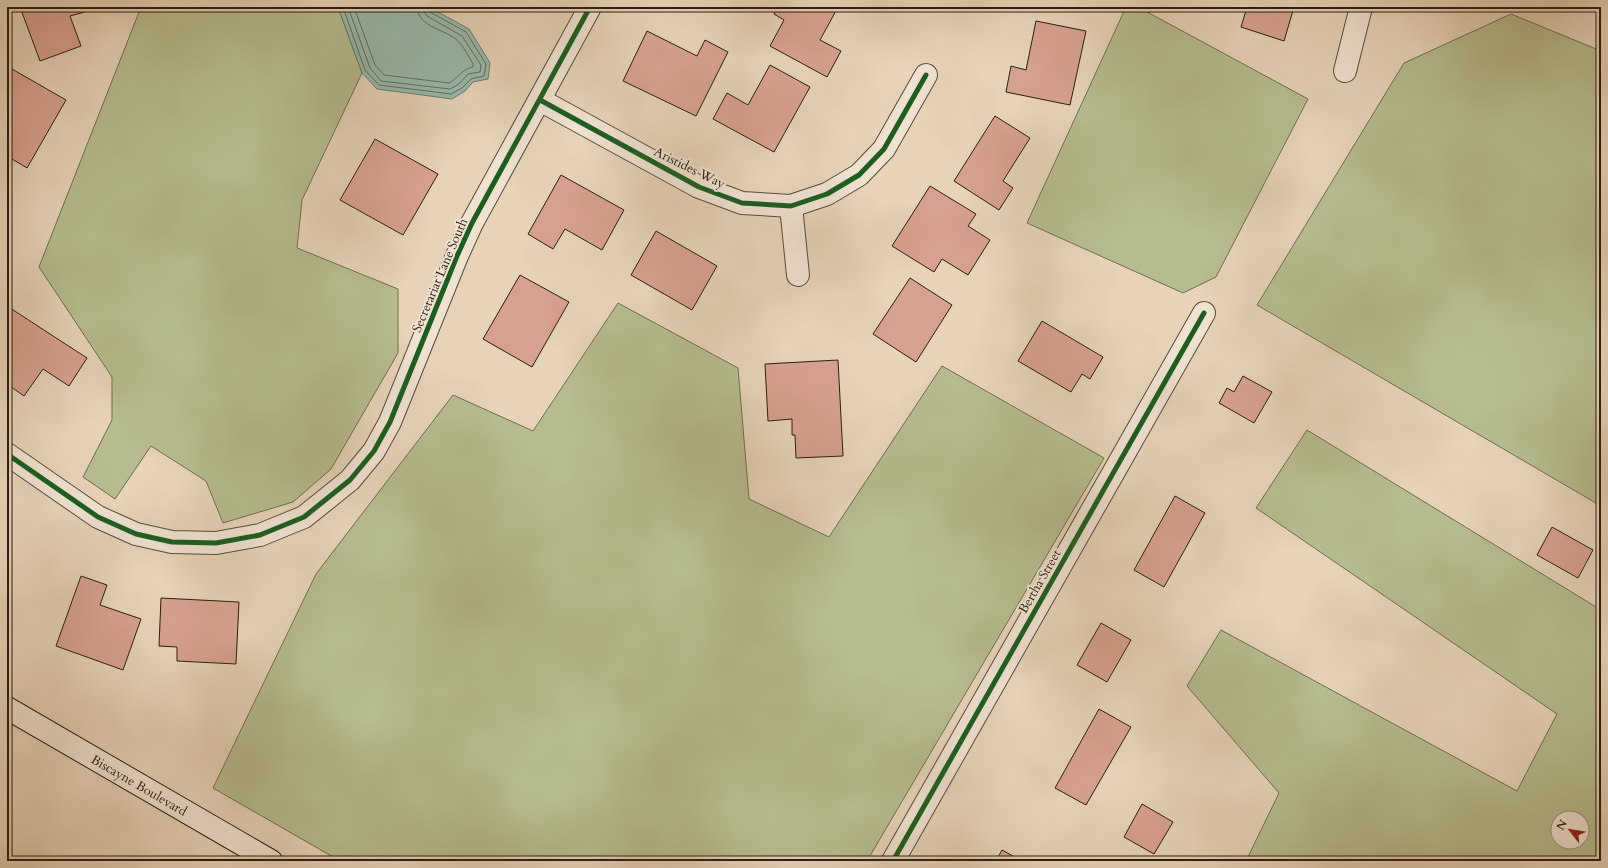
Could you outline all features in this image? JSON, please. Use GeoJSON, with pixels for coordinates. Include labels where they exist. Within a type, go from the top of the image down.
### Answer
{"type":"FeatureCollection","features":[{"type":"Feature","properties":{"kind":"street","name":"Secretariat Lane South"},"geometry":{"type":"LineString","coordinates":[[7,454],[98,517],[136,534],[172,542],[216,543],[260,535],[304,517],[350,480],[374,451],[387,428],[457,256],[472,223],[590,7]]}},
{"type":"Feature","properties":{"kind":"street"},"geometry":{"type":"LineString","coordinates":[[1345,71],[1361,7]]}},
{"type":"Feature","properties":{"kind":"street","name":"Aristides Way"},"geometry":{"type":"LineString","coordinates":[[540,100],[699,187],[742,203],[791,206],[827,194],[858,175],[884,149],[926,75]]}},
{"type":"Feature","properties":{"kind":"street"},"geometry":{"type":"LineString","coordinates":[[791,206],[798,275]]}},
{"type":"Feature","properties":{"kind":"street","name":"Bertha Street"},"geometry":{"type":"LineString","coordinates":[[893,861],[1204,313]]}},
{"type":"Feature","properties":{"kind":"street","name":"Biscayne Boulevard"},"geometry":{"type":"LineString","coordinates":[[7,708],[271,861]]}},
{"type":"Feature","properties":{"kind":"shaded area"},"geometry":{"type":"Polygon","coordinates":[[[141,7],[338,7],[362,73],[302,200],[297,248],[398,289],[398,353],[331,469],[293,502],[223,523],[206,481],[151,446],[115,499],[83,477],[112,420],[112,377],[39,267],[141,7]]]}},
{"type":"Feature","properties":{"kind":"shaded area"},"geometry":{"type":"Polygon","coordinates":[[[1126,7],[1138,7],[1308,99],[1216,277],[1183,293],[1027,223],[1126,7]]]}},
{"type":"Feature","properties":{"kind":"shaded area"},"geometry":{"type":"Polygon","coordinates":[[[1511,14],[1601,51],[1601,506],[1257,305],[1404,63],[1511,14]]]}},
{"type":"Feature","properties":{"kind":"shaded area"},"geometry":{"type":"Polygon","coordinates":[[[618,303],[738,368],[749,499],[829,537],[942,366],[1104,458],[867,861],[340,861],[213,788],[316,574],[453,395],[533,431],[618,303]]]}},
{"type":"Feature","properties":{"kind":"shaded area"},"geometry":{"type":"Polygon","coordinates":[[[1307,430],[1601,610],[1601,861],[1246,861],[1279,793],[1187,686],[1221,630],[1517,791],[1557,714],[1256,508],[1307,430]]]}},
{"type":"Feature","properties":{"kind":"water"},"geometry":{"type":"Polygon","coordinates":[[[338,7],[429,7],[469,29],[490,63],[488,79],[473,82],[465,91],[452,99],[377,89],[362,73],[338,7]]]}},
{"type":"Feature","properties":{"kind":"building"},"geometry":{"type":"Polygon","coordinates":[[[20,7],[83,7],[85,12],[70,16],[81,46],[40,61],[20,7]]]}},
{"type":"Feature","properties":{"kind":"building"},"geometry":{"type":"Polygon","coordinates":[[[778,7],[838,7],[820,40],[841,51],[827,77],[770,46],[784,20],[774,14],[778,7]]]}},
{"type":"Feature","properties":{"kind":"building"},"geometry":{"type":"Polygon","coordinates":[[[1247,7],[1294,7],[1284,41],[1241,27],[1247,7]]]}},
{"type":"Feature","properties":{"kind":"building"},"geometry":{"type":"Polygon","coordinates":[[[1036,21],[1086,31],[1070,105],[1006,92],[1011,66],[1026,70],[1036,21]]]}},
{"type":"Feature","properties":{"kind":"building"},"geometry":{"type":"Polygon","coordinates":[[[647,31],[697,56],[705,40],[728,52],[696,116],[623,81],[647,31]]]}},
{"type":"Feature","properties":{"kind":"building"},"geometry":{"type":"Polygon","coordinates":[[[770,65],[810,87],[774,152],[713,119],[727,93],[748,105],[770,65]]]}},
{"type":"Feature","properties":{"kind":"building"},"geometry":{"type":"Polygon","coordinates":[[[12,69],[66,100],[27,168],[7,156],[7,77],[12,69]]]}},
{"type":"Feature","properties":{"kind":"building"},"geometry":{"type":"Polygon","coordinates":[[[995,116],[1030,138],[1003,181],[1013,188],[999,210],[954,181],[995,116]]]}},
{"type":"Feature","properties":{"kind":"building"},"geometry":{"type":"Polygon","coordinates":[[[375,139],[438,174],[403,235],[340,200],[375,139]]]}},
{"type":"Feature","properties":{"kind":"building"},"geometry":{"type":"Polygon","coordinates":[[[561,175],[624,210],[602,250],[565,229],[553,249],[528,234],[561,175]]]}},
{"type":"Feature","properties":{"kind":"building"},"geometry":{"type":"Polygon","coordinates":[[[930,186],[976,214],[968,226],[990,240],[968,275],[942,259],[934,272],[892,246],[930,186]]]}},
{"type":"Feature","properties":{"kind":"building"},"geometry":{"type":"Polygon","coordinates":[[[656,231],[717,266],[692,310],[631,275],[656,231]]]}},
{"type":"Feature","properties":{"kind":"building"},"geometry":{"type":"Polygon","coordinates":[[[520,275],[569,302],[532,367],[483,339],[520,275]]]}},
{"type":"Feature","properties":{"kind":"building"},"geometry":{"type":"Polygon","coordinates":[[[910,278],[952,305],[916,362],[873,334],[910,278]]]}},
{"type":"Feature","properties":{"kind":"building"},"geometry":{"type":"Polygon","coordinates":[[[7,306],[87,358],[69,386],[43,369],[24,396],[7,384],[7,306]]]}},
{"type":"Feature","properties":{"kind":"building"},"geometry":{"type":"Polygon","coordinates":[[[1042,321],[1103,357],[1090,379],[1082,374],[1071,392],[1018,361],[1042,321]]]}},
{"type":"Feature","properties":{"kind":"building"},"geometry":{"type":"Polygon","coordinates":[[[838,360],[843,456],[796,458],[795,435],[792,435],[792,419],[768,421],[765,364],[838,360]]]}},
{"type":"Feature","properties":{"kind":"building"},"geometry":{"type":"Polygon","coordinates":[[[1243,376],[1272,392],[1254,423],[1219,403],[1227,388],[1234,392],[1243,376]]]}},
{"type":"Feature","properties":{"kind":"building"},"geometry":{"type":"Polygon","coordinates":[[[1175,496],[1205,513],[1164,587],[1134,570],[1175,496]]]}},
{"type":"Feature","properties":{"kind":"building"},"geometry":{"type":"Polygon","coordinates":[[[1552,527],[1593,550],[1578,578],[1537,555],[1552,527]]]}},
{"type":"Feature","properties":{"kind":"building"},"geometry":{"type":"Polygon","coordinates":[[[81,576],[107,585],[100,605],[141,619],[123,670],[56,646],[81,576]]]}},
{"type":"Feature","properties":{"kind":"building"},"geometry":{"type":"Polygon","coordinates":[[[161,598],[239,602],[236,664],[177,661],[177,647],[159,646],[161,598]]]}},
{"type":"Feature","properties":{"kind":"building"},"geometry":{"type":"Polygon","coordinates":[[[1101,623],[1131,640],[1107,682],[1077,665],[1101,623]]]}},
{"type":"Feature","properties":{"kind":"building"},"geometry":{"type":"Polygon","coordinates":[[[1099,709],[1131,727],[1086,805],[1055,788],[1099,709]]]}},
{"type":"Feature","properties":{"kind":"building"},"geometry":{"type":"Polygon","coordinates":[[[1142,804],[1173,822],[1154,854],[1124,837],[1142,804]]]}},
{"type":"Feature","properties":{"kind":"building"},"geometry":{"type":"Polygon","coordinates":[[[1002,850],[1022,861],[996,861],[1002,850]]]}},
{"type":"Feature","properties":{"kind":"cycle path"},"geometry":{"type":"LineString","coordinates":[[7,454],[98,517],[136,534],[172,542],[216,543],[260,535],[304,517],[350,480],[374,451],[390,422],[457,256],[472,223],[590,7]]}},
{"type":"Feature","properties":{"kind":"cycle path"},"geometry":{"type":"LineString","coordinates":[[540,100],[699,187],[742,203],[791,206],[827,194],[859,175],[884,149],[926,75]]}},
{"type":"Feature","properties":{"kind":"cycle path"},"geometry":{"type":"LineString","coordinates":[[893,861],[1204,313]]}}]}
